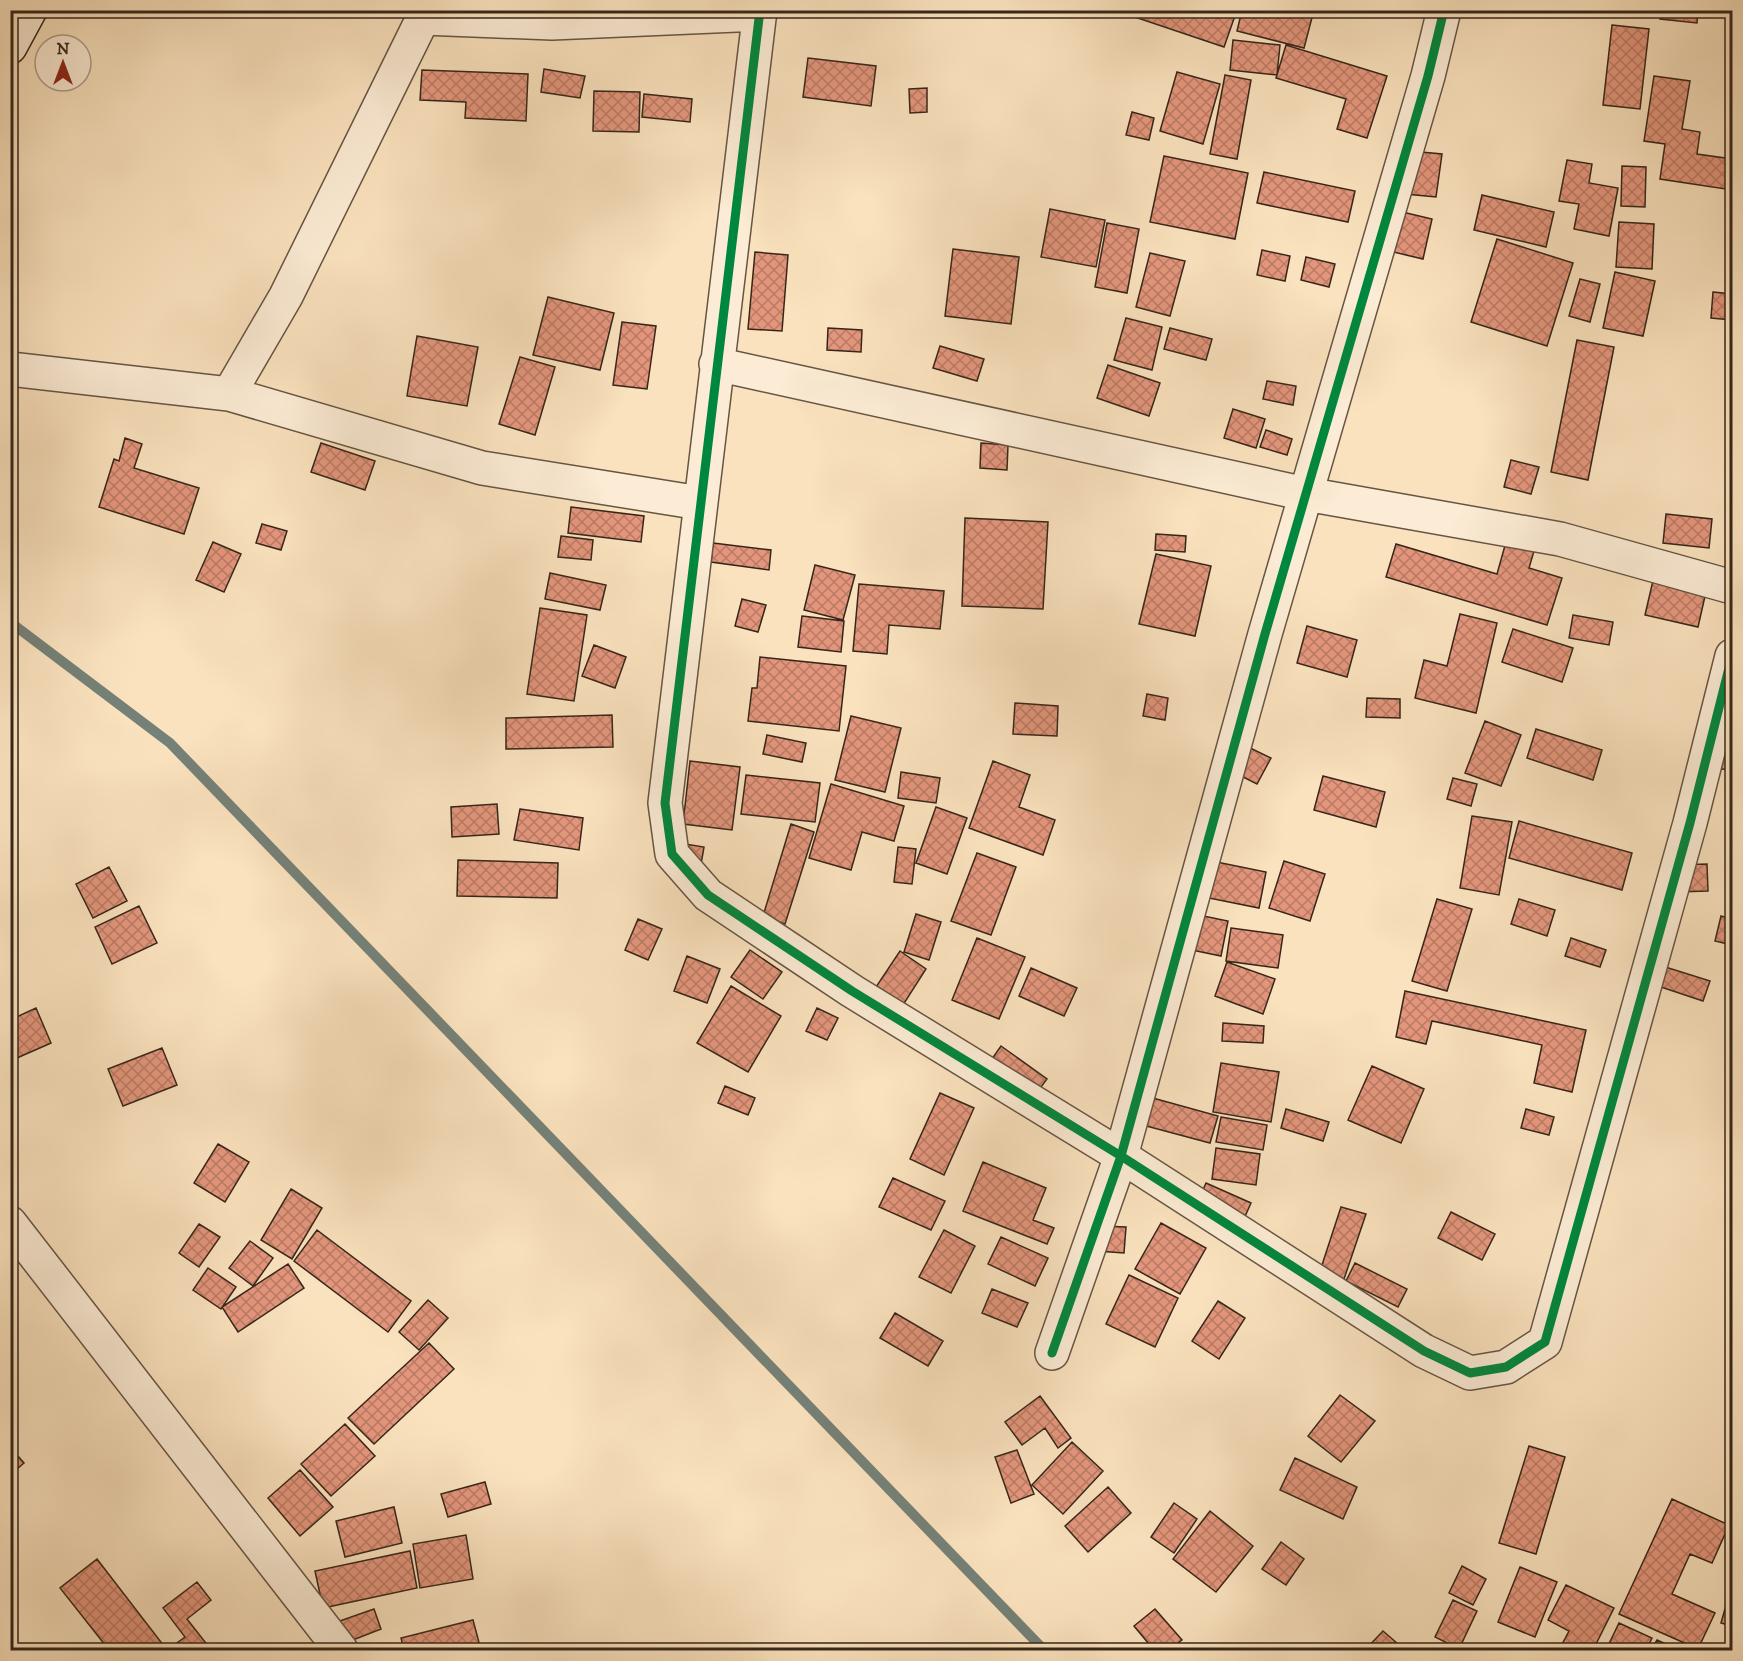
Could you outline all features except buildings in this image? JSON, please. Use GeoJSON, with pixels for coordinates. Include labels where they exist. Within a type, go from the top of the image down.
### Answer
{"type":"FeatureCollection","features":[{"type":"Feature","properties":{"kind":"street"},"geometry":{"type":"LineString","coordinates":[[10,47],[30,10]]}},
{"type":"Feature","properties":{"kind":"street"},"geometry":{"type":"LineString","coordinates":[[1052,1353],[1121,1156],[1306,494],[1428,76],[1444,10]]}},
{"type":"Feature","properties":{"kind":"street"},"geometry":{"type":"LineString","coordinates":[[229,394],[286,296],[417,14],[552,23],[760,12],[664,802],[672,854],[708,895],[852,991],[1121,1156],[1424,1351],[1470,1373],[1506,1367],[1545,1342],[1690,823],[1732,656]]}},
{"type":"Feature","properties":{"kind":"street"},"geometry":{"type":"LineString","coordinates":[[716,364],[1306,494],[1560,539],[1732,587]]}},
{"type":"Feature","properties":{"kind":"street"},"geometry":{"type":"LineString","coordinates":[[10,369],[229,394],[482,468],[700,504]]}},
{"type":"Feature","properties":{"kind":"street"},"geometry":{"type":"LineString","coordinates":[[10,1223],[341,1650]]}},
{"type":"Feature","properties":{"kind":"waterway"},"geometry":{"type":"LineString","coordinates":[[10,622],[170,743],[1044,1650]]}},
{"type":"Feature","properties":{"kind":"cycle path"},"geometry":{"type":"LineString","coordinates":[[760,10],[665,803],[672,854],[708,895],[852,991],[1121,1156],[1424,1351],[1470,1373],[1506,1367],[1545,1342],[1690,823],[1732,656]]}},
{"type":"Feature","properties":{"kind":"cycle path"},"geometry":{"type":"LineString","coordinates":[[1052,1353],[1121,1156],[1265,634],[1428,76],[1444,10]]}}]}
